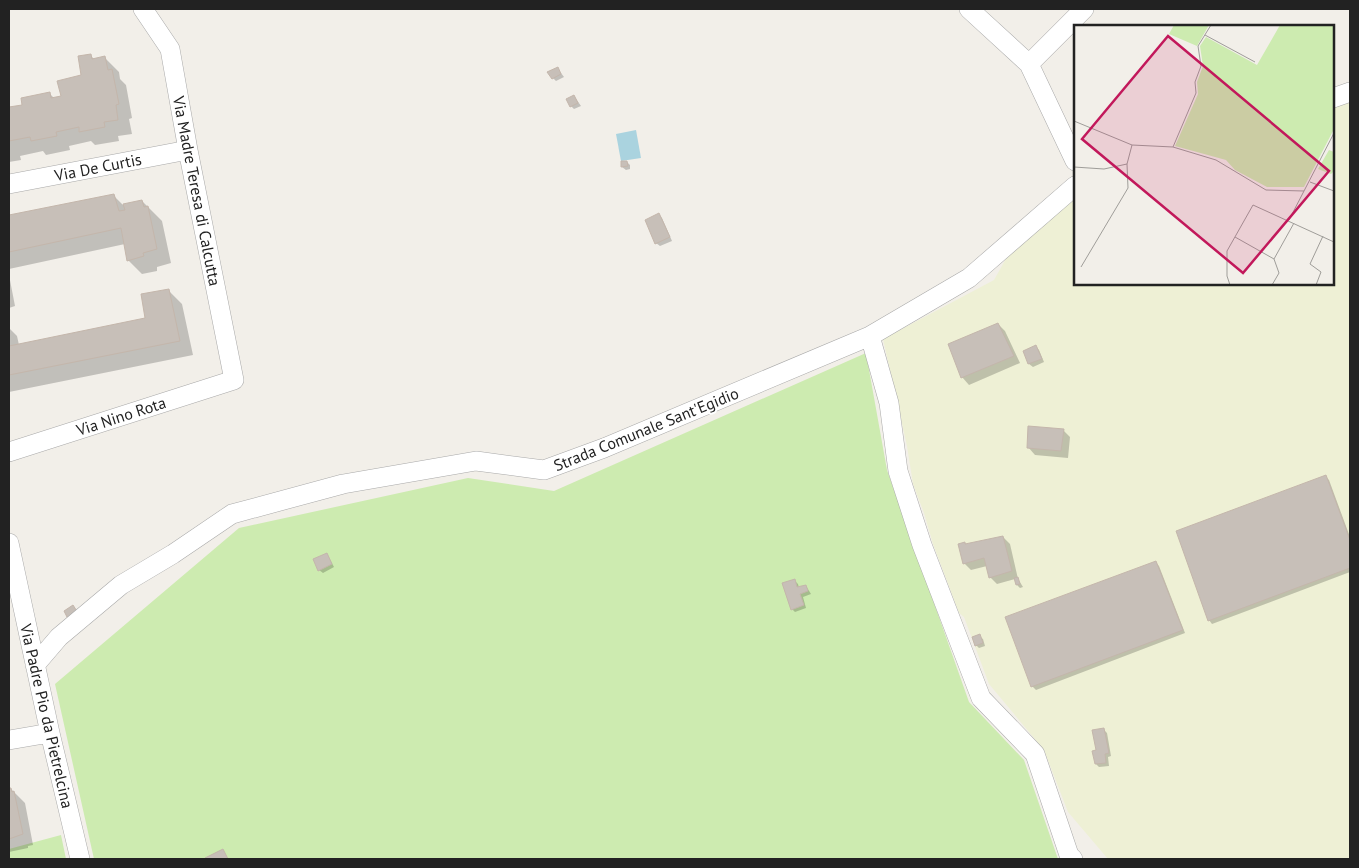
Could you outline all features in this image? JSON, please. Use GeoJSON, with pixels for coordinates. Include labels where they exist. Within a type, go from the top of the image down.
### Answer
{"type":"FeatureCollection","features":[{"type":"Feature","properties":{"kind":"street","name":"Via Madre Teresa di Calcutta"},"geometry":{"type":"LineString","coordinates":[[143,9],[170,49],[188,150],[234,380]]}},
{"type":"Feature","properties":{"kind":"street"},"geometry":{"type":"LineString","coordinates":[[968,9],[1029,64],[1074,159]]}},
{"type":"Feature","properties":{"kind":"street"},"geometry":{"type":"LineString","coordinates":[[1029,64],[1084,9]]}},
{"type":"Feature","properties":{"kind":"street"},"geometry":{"type":"LineString","coordinates":[[1334,98],[1350,92]]}},
{"type":"Feature","properties":{"kind":"street","name":"Via De Curtis"},"geometry":{"type":"LineString","coordinates":[[9,184],[188,150]]}},
{"type":"Feature","properties":{"kind":"street","name":"Strada Comunale Sant'Egidio"},"geometry":{"type":"LineString","coordinates":[[35,665],[59,637],[120,585],[173,554],[232,514],[343,484],[476,461],[544,470],[604,448],[870,336],[969,278],[1074,187]]}},
{"type":"Feature","properties":{"kind":"street"},"geometry":{"type":"LineString","coordinates":[[870,336],[889,403],[898,471],[922,545],[981,698],[1034,754],[1069,855],[1073,859]]}},
{"type":"Feature","properties":{"kind":"street","name":"Via Nino Rota"},"geometry":{"type":"LineString","coordinates":[[9,452],[234,380]]}},
{"type":"Feature","properties":{"kind":"street","name":"Via Padre Pio da Pietrelcina"},"geometry":{"type":"LineString","coordinates":[[9,543],[50,733],[80,859]]}},
{"type":"Feature","properties":{"kind":"street"},"geometry":{"type":"LineString","coordinates":[[9,740],[50,733]]}},
{"type":"Feature","properties":{"kind":"green space"},"geometry":{"type":"Polygon","coordinates":[[[1350,96],[1350,859],[1108,859],[1068,812],[1044,750],[989,684],[964,617],[959,613],[913,484],[907,446],[883,339],[994,280],[1012,248],[1074,189],[1074,285],[1334,285],[1334,102],[1350,96]]]}},
{"type":"Feature","properties":{"kind":"green space"},"geometry":{"type":"Polygon","coordinates":[[[866,353],[887,470],[969,702],[1024,760],[1058,859],[94,859],[55,684],[239,528],[468,478],[554,491],[866,353]]]}},
{"type":"Feature","properties":{"kind":"green space"},"geometry":{"type":"Polygon","coordinates":[[[61,835],[66,859],[9,859],[9,849],[61,835]]]}},
{"type":"Feature","properties":{"kind":"water"},"geometry":{"type":"Polygon","coordinates":[[[636,130],[641,158],[621,161],[616,134],[636,130]]]}},
{"type":"Feature","properties":{"kind":"building"},"geometry":{"type":"Polygon","coordinates":[[[91,54],[92,59],[105,56],[108,70],[112,69],[119,104],[116,105],[118,120],[104,122],[105,127],[79,132],[79,127],[56,132],[57,136],[31,141],[30,137],[9,141],[9,107],[22,105],[21,98],[50,92],[51,98],[61,96],[57,81],[81,75],[78,56],[91,54]]]}},
{"type":"Feature","properties":{"kind":"building"},"geometry":{"type":"Polygon","coordinates":[[[558,67],[561,74],[552,79],[547,72],[558,67]]]}},
{"type":"Feature","properties":{"kind":"building"},"geometry":{"type":"Polygon","coordinates":[[[574,95],[578,103],[570,107],[566,99],[574,95]]]}},
{"type":"Feature","properties":{"kind":"building"},"geometry":{"type":"Polygon","coordinates":[[[621,161],[627,161],[628,166],[621,167],[621,161]]]}},
{"type":"Feature","properties":{"kind":"building"},"geometry":{"type":"Polygon","coordinates":[[[114,194],[119,211],[125,210],[123,204],[142,200],[144,207],[148,206],[157,249],[143,253],[144,256],[127,261],[121,228],[9,252],[9,215],[114,194]]]}},
{"type":"Feature","properties":{"kind":"building"},"geometry":{"type":"Polygon","coordinates":[[[659,213],[670,237],[655,244],[645,220],[659,213]]]}},
{"type":"Feature","properties":{"kind":"building"},"geometry":{"type":"Polygon","coordinates":[[[169,289],[180,341],[9,375],[9,346],[145,318],[141,294],[169,289]]]}},
{"type":"Feature","properties":{"kind":"building"},"geometry":{"type":"Polygon","coordinates":[[[998,323],[1014,356],[961,378],[948,344],[998,323]]]}},
{"type":"Feature","properties":{"kind":"building"},"geometry":{"type":"Polygon","coordinates":[[[1036,345],[1042,359],[1028,364],[1023,351],[1036,345]]]}},
{"type":"Feature","properties":{"kind":"building"},"geometry":{"type":"Polygon","coordinates":[[[1028,426],[1064,429],[1061,451],[1027,448],[1028,426]]]}},
{"type":"Feature","properties":{"kind":"building"},"geometry":{"type":"Polygon","coordinates":[[[1326,475],[1350,540],[1350,568],[1208,621],[1176,531],[1326,475]]]}},
{"type":"Feature","properties":{"kind":"building"},"geometry":{"type":"Polygon","coordinates":[[[1003,536],[1012,571],[989,578],[984,558],[963,564],[958,544],[1003,536]]]}},
{"type":"Feature","properties":{"kind":"building"},"geometry":{"type":"Polygon","coordinates":[[[327,553],[332,564],[318,571],[313,559],[327,553]]]}},
{"type":"Feature","properties":{"kind":"building"},"geometry":{"type":"Polygon","coordinates":[[[1156,561],[1183,630],[1031,687],[1005,617],[1156,561]]]}},
{"type":"Feature","properties":{"kind":"building"},"geometry":{"type":"Polygon","coordinates":[[[1018,577],[1020,584],[1016,585],[1014,578],[1018,577]]]}},
{"type":"Feature","properties":{"kind":"building"},"geometry":{"type":"Polygon","coordinates":[[[795,579],[797,587],[806,585],[808,591],[800,594],[804,605],[791,610],[782,583],[795,579]]]}},
{"type":"Feature","properties":{"kind":"building"},"geometry":{"type":"Polygon","coordinates":[[[73,605],[78,613],[68,619],[64,611],[73,605]]]}},
{"type":"Feature","properties":{"kind":"building"},"geometry":{"type":"Polygon","coordinates":[[[980,634],[983,643],[975,646],[972,637],[980,634]]]}},
{"type":"Feature","properties":{"kind":"building"},"geometry":{"type":"Polygon","coordinates":[[[1104,728],[1109,753],[1105,754],[1106,763],[1095,764],[1092,751],[1096,750],[1092,730],[1104,728]]]}},
{"type":"Feature","properties":{"kind":"building"},"geometry":{"type":"Polygon","coordinates":[[[9,788],[11,788],[12,792],[14,791],[23,834],[9,839],[9,788]]]}},
{"type":"Feature","properties":{"kind":"building"},"geometry":{"type":"Polygon","coordinates":[[[223,849],[228,859],[205,859],[205,858],[223,849]]]}}]}
